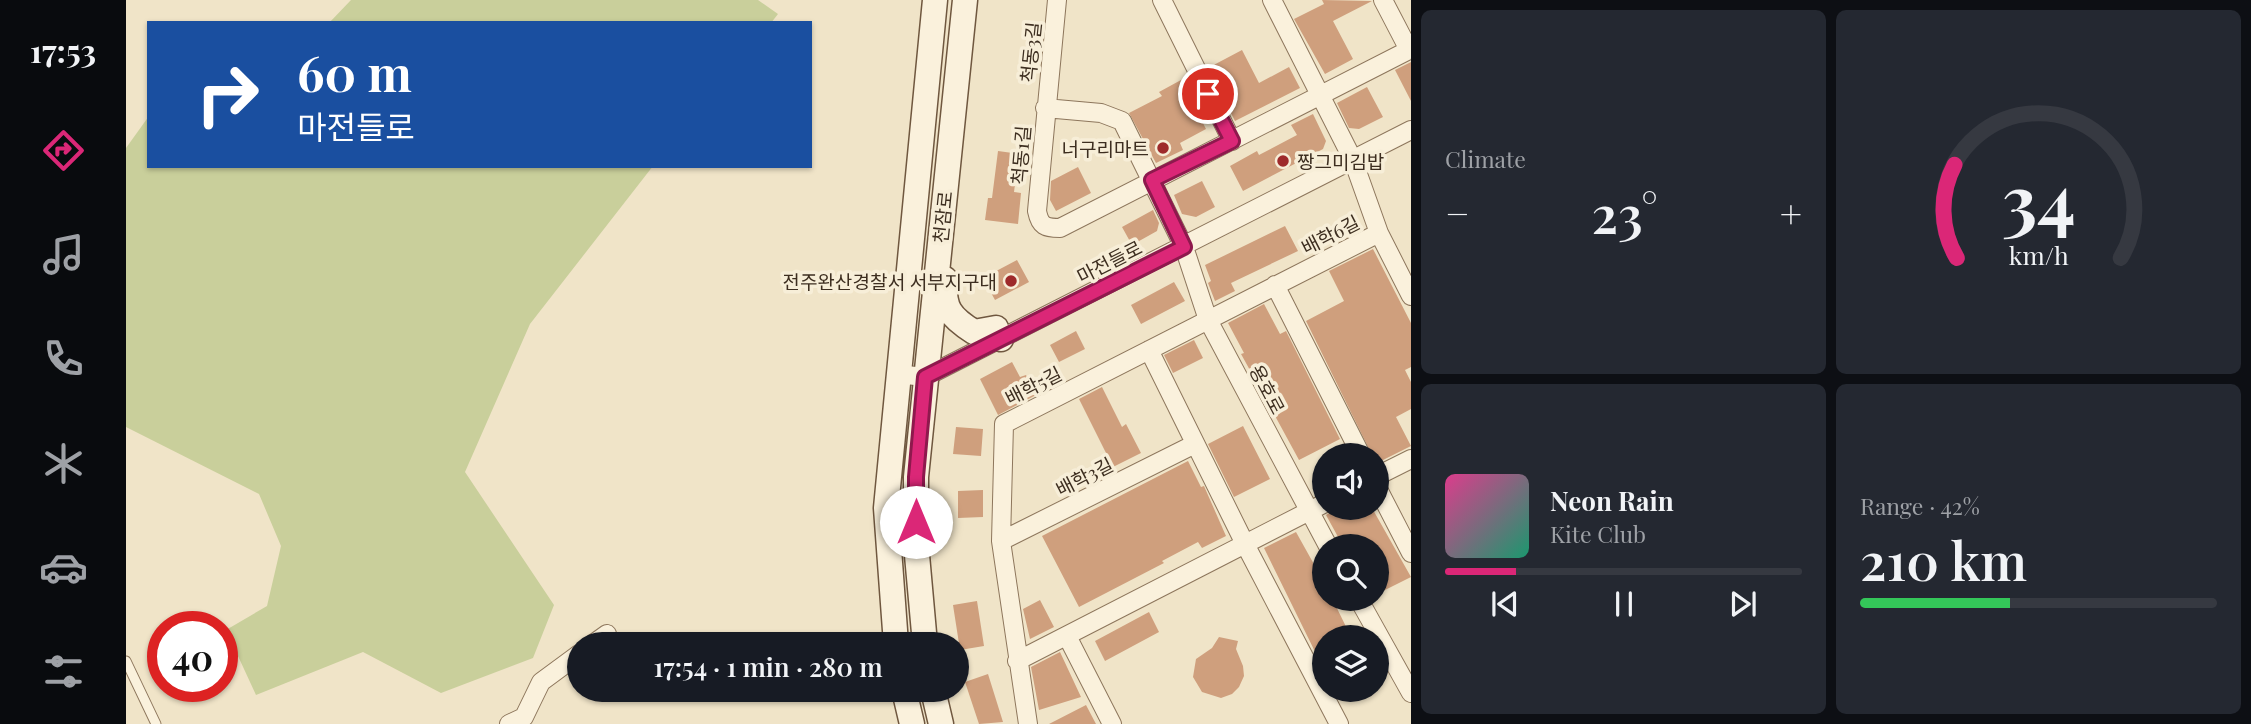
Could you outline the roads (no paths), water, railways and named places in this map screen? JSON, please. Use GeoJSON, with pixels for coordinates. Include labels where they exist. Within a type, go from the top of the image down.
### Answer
{"type":"FeatureCollection","features":[{"type":"Feature","properties":{"kind":"street","name":"천잠로"},"geometry":{"type":"LineString","coordinates":[[895,632],[886,508],[935,0]]}},
{"type":"Feature","properties":{"kind":"street","name":"천잠로"},"geometry":{"type":"LineString","coordinates":[[924,632],[916,544],[916,477],[965,0]]}},
{"type":"Feature","properties":{"kind":"street","name":"척동3길"},"geometry":{"type":"LineString","coordinates":[[1045,108],[1057,0]]}},
{"type":"Feature","properties":{"kind":"street"},"geometry":{"type":"LineString","coordinates":[[1161,0],[1232,141]]}},
{"type":"Feature","properties":{"kind":"street","name":"척동1길"},"geometry":{"type":"LineString","coordinates":[[1152,180],[1122,121],[1101,113],[1045,108],[1037,211],[1039,222],[1047,228],[1060,228],[1410,49],[1383,0]]}},
{"type":"Feature","properties":{"kind":"street"},"geometry":{"type":"LineString","coordinates":[[1273,1],[1353,160],[1379,233]]}},
{"type":"Feature","properties":{"kind":"street","name":"마전들로"},"geometry":{"type":"LineString","coordinates":[[925,377],[1411,130]]}},
{"type":"Feature","properties":{"kind":"street","name":"용호로"},"geometry":{"type":"LineString","coordinates":[[1152,180],[1184,247],[1208,320],[1321,534]]}},
{"type":"Feature","properties":{"kind":"street","name":"배학6길"},"geometry":{"type":"LineString","coordinates":[[1208,320],[1379,233],[1411,296]]}},
{"type":"Feature","properties":{"kind":"street"},"geometry":{"type":"LineString","coordinates":[[936,272],[945,274],[944,298],[954,320],[974,332],[996,328],[1001,339]]}},
{"type":"Feature","properties":{"kind":"street"},"geometry":{"type":"LineString","coordinates":[[1275,285],[1355,443]]}},
{"type":"Feature","properties":{"kind":"street","name":"배학5길"},"geometry":{"type":"LineString","coordinates":[[1001,541],[1004,424],[1208,320]]}},
{"type":"Feature","properties":{"kind":"street"},"geometry":{"type":"LineString","coordinates":[[1149,350],[1245,544],[1339,724]]}},
{"type":"Feature","properties":{"kind":"street"},"geometry":{"type":"LineString","coordinates":[[897,374],[925,377]]}},
{"type":"Feature","properties":{"kind":"street","name":"배학3길"},"geometry":{"type":"LineString","coordinates":[[1001,541],[1195,444]]}},
{"type":"Feature","properties":{"kind":"street"},"geometry":{"type":"LineString","coordinates":[[1389,470],[1411,459]]}},
{"type":"Feature","properties":{"kind":"street"},"geometry":{"type":"LineString","coordinates":[[1017,661],[1312,510]]}},
{"type":"Feature","properties":{"kind":"street"},"geometry":{"type":"LineString","coordinates":[[1389,510],[1411,553]]}},
{"type":"Feature","properties":{"kind":"street"},"geometry":{"type":"LineString","coordinates":[[1001,541],[1028,724]]}},
{"type":"Feature","properties":{"kind":"street"},"geometry":{"type":"LineString","coordinates":[[1365,611],[1411,692]]}},
{"type":"Feature","properties":{"kind":"street"},"geometry":{"type":"LineString","coordinates":[[1067,636],[1112,724]]}},
{"type":"Feature","properties":{"kind":"street"},"geometry":{"type":"LineString","coordinates":[[509,724],[524,717],[541,682],[567,663]]}},
{"type":"Feature","properties":{"kind":"street"},"geometry":{"type":"LineString","coordinates":[[907,702],[912,724]]}},
{"type":"Feature","properties":{"kind":"street"},"geometry":{"type":"LineString","coordinates":[[936,702],[941,724]]}},
{"type":"Feature","properties":{"kind":"lane"},"geometry":{"type":"LineString","coordinates":[[126,661],[156,724]]}},
{"type":"Feature","properties":{"kind":"place","name":"너구리마트"},"geometry":{"type":"Point","coordinates":[1163,148]}},
{"type":"Feature","properties":{"kind":"place","name":"짱그미김밥"},"geometry":{"type":"Point","coordinates":[1283,161]}},
{"type":"Feature","properties":{"kind":"place","name":"전주완산경찰서 서부지구대"},"geometry":{"type":"Point","coordinates":[1011,281]}}]}
